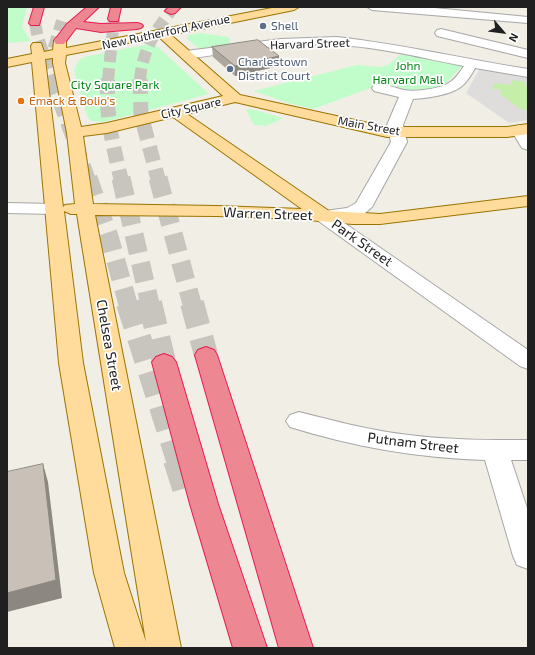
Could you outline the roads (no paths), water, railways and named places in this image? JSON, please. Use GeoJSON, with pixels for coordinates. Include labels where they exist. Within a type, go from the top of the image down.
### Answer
{"type":"FeatureCollection","features":[{"type":"Feature","properties":{"kind":"highway"},"geometry":{"type":"LineString","coordinates":[[35,23],[39,7]]}},
{"type":"Feature","properties":{"kind":"highway"},"geometry":{"type":"LineString","coordinates":[[60,48],[73,24],[94,7]]}},
{"type":"Feature","properties":{"kind":"highway"},"geometry":{"type":"LineString","coordinates":[[114,19],[116,7]]}},
{"type":"Feature","properties":{"kind":"highway"},"geometry":{"type":"LineString","coordinates":[[73,24],[102,28],[143,24]]}},
{"type":"Feature","properties":{"kind":"highway"},"geometry":{"type":"LineString","coordinates":[[206,355],[296,648]]}},
{"type":"Feature","properties":{"kind":"highway"},"geometry":{"type":"LineString","coordinates":[[164,362],[204,504],[250,648]]}},
{"type":"Feature","properties":{"kind":"main road","name":"New Rutherford Avenue"},"geometry":{"type":"LineString","coordinates":[[37,52],[162,33],[294,7]]}},
{"type":"Feature","properties":{"kind":"main road","name":"New Rutherford Avenue"},"geometry":{"type":"LineString","coordinates":[[60,48],[143,24]]}},
{"type":"Feature","properties":{"kind":"main road","name":"City Square"},"geometry":{"type":"LineString","coordinates":[[162,33],[229,94],[236,98]]}},
{"type":"Feature","properties":{"kind":"main road","name":"Chelsea Street"},"geometry":{"type":"LineString","coordinates":[[60,48],[59,63],[74,133],[85,210],[164,648]]}},
{"type":"Feature","properties":{"kind":"main road"},"geometry":{"type":"LineString","coordinates":[[7,51],[37,52]]}},
{"type":"Feature","properties":{"kind":"main road"},"geometry":{"type":"LineString","coordinates":[[7,63],[37,52]]}},
{"type":"Feature","properties":{"kind":"main road"},"geometry":{"type":"LineString","coordinates":[[37,52],[74,378],[108,573],[132,648]]}},
{"type":"Feature","properties":{"kind":"main road","name":"City Square"},"geometry":{"type":"LineString","coordinates":[[74,133],[107,128],[236,98]]}},
{"type":"Feature","properties":{"kind":"main road","name":"Main Street"},"geometry":{"type":"LineString","coordinates":[[236,98],[376,130],[398,132],[507,132],[523,130]]}},
{"type":"Feature","properties":{"kind":"main road","name":"Park Street"},"geometry":{"type":"LineString","coordinates":[[175,112],[323,216]]}},
{"type":"Feature","properties":{"kind":"main road","name":"Warren Street"},"geometry":{"type":"LineString","coordinates":[[54,209],[218,212],[323,216],[352,219],[380,219],[528,201]]}},
{"type":"Feature","properties":{"kind":"street"},"geometry":{"type":"LineString","coordinates":[[372,7],[454,10],[528,20]]}},
{"type":"Feature","properties":{"kind":"street"},"geometry":{"type":"LineString","coordinates":[[454,10],[491,7]]}},
{"type":"Feature","properties":{"kind":"street"},"geometry":{"type":"LineString","coordinates":[[422,54],[441,33],[454,10]]}},
{"type":"Feature","properties":{"kind":"street"},"geometry":{"type":"LineString","coordinates":[[441,33],[528,54]]}},
{"type":"Feature","properties":{"kind":"street","name":"Harvard Street"},"geometry":{"type":"LineString","coordinates":[[186,55],[281,43],[331,41],[376,45],[472,64],[528,73]]}},
{"type":"Feature","properties":{"kind":"street"},"geometry":{"type":"LineString","coordinates":[[379,88],[407,95],[425,94],[452,88],[459,82],[472,64]]}},
{"type":"Feature","properties":{"kind":"street"},"geometry":{"type":"LineString","coordinates":[[323,216],[350,212],[365,206],[399,142],[398,132],[395,125],[407,95]]}},
{"type":"Feature","properties":{"kind":"street"},"geometry":{"type":"LineString","coordinates":[[523,130],[528,145]]}},
{"type":"Feature","properties":{"kind":"street","name":"Warren Street"},"geometry":{"type":"LineString","coordinates":[[7,208],[54,209]]}},
{"type":"Feature","properties":{"kind":"street","name":"Park Street"},"geometry":{"type":"LineString","coordinates":[[323,216],[528,361]]}},
{"type":"Feature","properties":{"kind":"street","name":"Putnam Street"},"geometry":{"type":"LineString","coordinates":[[299,421],[369,438],[408,445],[447,449],[528,450]]}},
{"type":"Feature","properties":{"kind":"street"},"geometry":{"type":"LineString","coordinates":[[495,450],[528,556]]}},
{"type":"Feature","properties":{"kind":"tunnel"},"geometry":{"type":"LineString","coordinates":[[140,80],[146,51],[154,35],[171,11]]}},
{"type":"Feature","properties":{"kind":"tunnel"},"geometry":{"type":"LineString","coordinates":[[108,80],[114,19]]}},
{"type":"Feature","properties":{"kind":"tunnel"},"geometry":{"type":"LineString","coordinates":[[51,66],[53,50],[62,21]]}},
{"type":"Feature","properties":{"kind":"tunnel"},"geometry":{"type":"LineString","coordinates":[[35,23],[38,38],[53,80]]}},
{"type":"Feature","properties":{"kind":"tunnel"},"geometry":{"type":"LineString","coordinates":[[52,79],[88,179]]}},
{"type":"Feature","properties":{"kind":"tunnel"},"geometry":{"type":"LineString","coordinates":[[108,79],[107,92],[109,117],[121,179]]}},
{"type":"Feature","properties":{"kind":"tunnel"},"geometry":{"type":"LineString","coordinates":[[140,80],[141,115],[158,179]]}},
{"type":"Feature","properties":{"kind":"tunnel"},"geometry":{"type":"LineString","coordinates":[[88,178],[110,240],[128,304]]}},
{"type":"Feature","properties":{"kind":"tunnel"},"geometry":{"type":"LineString","coordinates":[[121,178],[150,304]]}},
{"type":"Feature","properties":{"kind":"tunnel"},"geometry":{"type":"LineString","coordinates":[[158,178],[192,304]]}},
{"type":"Feature","properties":{"kind":"tunnel"},"geometry":{"type":"LineString","coordinates":[[128,303],[178,460]]}},
{"type":"Feature","properties":{"kind":"tunnel"},"geometry":{"type":"LineString","coordinates":[[150,303],[164,362]]}},
{"type":"Feature","properties":{"kind":"tunnel"},"geometry":{"type":"LineString","coordinates":[[192,303],[206,355]]}},
{"type":"Feature","properties":{"kind":"tunnel"},"geometry":{"type":"LineString","coordinates":[[178,459],[188,491]]}},
{"type":"Feature","properties":{"kind":"place","name":"Shell"},"geometry":{"type":"Point","coordinates":[263,26]}},
{"type":"Feature","properties":{"kind":"place","name":"Charlestown District Court"},"geometry":{"type":"Point","coordinates":[230,69]}},
{"type":"Feature","properties":{"kind":"place","name":"Emack & Bolio's"},"geometry":{"type":"Point","coordinates":[21,101]}},
{"type":"Feature","properties":{"kind":"park label","name":"John Harvard Mall"},"geometry":{"type":"Point","coordinates":[408,73]}},
{"type":"Feature","properties":{"kind":"park label","name":"City Square Park"},"geometry":{"type":"Point","coordinates":[115,85]}}]}
